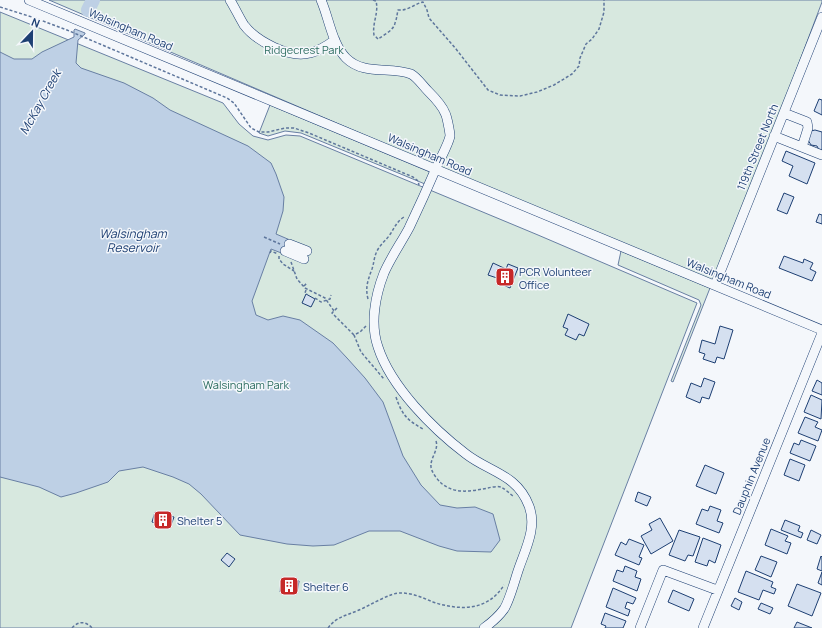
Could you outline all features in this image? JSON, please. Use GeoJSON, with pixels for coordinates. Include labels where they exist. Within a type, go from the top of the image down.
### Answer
{"type":"FeatureCollection","features":[{"type":"Feature","properties":{"kind":"street","name":"Walsingham Road"},"geometry":{"type":"LineString","coordinates":[[29,0],[822,330]]}},
{"type":"Feature","properties":{"kind":"street"},"geometry":{"type":"LineString","coordinates":[[230,0],[245,26],[258,38],[281,51],[296,54],[310,54],[335,40]]}},
{"type":"Feature","properties":{"kind":"street"},"geometry":{"type":"LineString","coordinates":[[321,0],[335,40],[346,58],[355,65],[369,70],[398,71],[413,75],[445,113],[450,136],[408,230],[384,273],[374,316],[374,331],[378,348],[388,372],[401,391],[415,407],[425,418],[466,454],[510,479],[521,491],[529,506],[532,520],[531,534],[505,608],[484,628]]}},
{"type":"Feature","properties":{"kind":"street","name":"119th Street North"},"geometry":{"type":"LineString","coordinates":[[715,285],[822,17]]}},
{"type":"Feature","properties":{"kind":"street"},"geometry":{"type":"LineString","coordinates":[[784,113],[807,122],[808,128],[802,147]]}},
{"type":"Feature","properties":{"kind":"street"},"geometry":{"type":"LineString","coordinates":[[774,136],[822,155]]}},
{"type":"Feature","properties":{"kind":"street"},"geometry":{"type":"LineString","coordinates":[[289,250],[306,255]]}},
{"type":"Feature","properties":{"kind":"street","name":"Dauphin Avenue"},"geometry":{"type":"LineString","coordinates":[[703,628],[717,590],[822,333]]}},
{"type":"Feature","properties":{"kind":"street"},"geometry":{"type":"LineString","coordinates":[[640,628],[663,570],[717,590]]}},
{"type":"Feature","properties":{"kind":"path"},"geometry":{"type":"LineString","coordinates":[[373,0],[376,1],[378,10],[373,26],[374,35],[378,39],[395,24],[398,10],[404,10],[416,3],[423,2],[429,18],[456,49],[488,90],[500,95],[520,96],[537,92],[554,85],[572,74],[579,66],[580,58],[586,44],[592,39],[598,29],[604,12],[604,0]]}},
{"type":"Feature","properties":{"kind":"path"},"geometry":{"type":"LineString","coordinates":[[0,7],[67,30],[227,98],[234,103],[251,128],[259,132],[294,128],[309,133],[413,177],[418,181],[419,188]]}},
{"type":"Feature","properties":{"kind":"path"},"geometry":{"type":"LineString","coordinates":[[368,301],[366,284],[374,258],[395,225],[405,216]]}},
{"type":"Feature","properties":{"kind":"path"},"geometry":{"type":"LineString","coordinates":[[264,237],[272,240]]}},
{"type":"Feature","properties":{"kind":"path"},"geometry":{"type":"LineString","coordinates":[[289,250],[291,264],[297,279],[307,289],[324,297],[334,311],[332,313],[354,335],[360,352],[383,379]]}},
{"type":"Feature","properties":{"kind":"path"},"geometry":{"type":"LineString","coordinates":[[270,254],[271,251],[280,254],[279,258],[281,262],[295,271]]}},
{"type":"Feature","properties":{"kind":"path"},"geometry":{"type":"LineString","coordinates":[[304,286],[307,283]]}},
{"type":"Feature","properties":{"kind":"path"},"geometry":{"type":"LineString","coordinates":[[307,289],[305,293],[307,294]]}},
{"type":"Feature","properties":{"kind":"path"},"geometry":{"type":"LineString","coordinates":[[315,298],[321,302],[330,299],[331,295]]}},
{"type":"Feature","properties":{"kind":"path"},"geometry":{"type":"LineString","coordinates":[[334,311],[337,308]]}},
{"type":"Feature","properties":{"kind":"path"},"geometry":{"type":"LineString","coordinates":[[354,335],[360,332],[367,325]]}},
{"type":"Feature","properties":{"kind":"path"},"geometry":{"type":"LineString","coordinates":[[394,393],[403,414],[410,421],[428,432]]}},
{"type":"Feature","properties":{"kind":"path"},"geometry":{"type":"LineString","coordinates":[[436,440],[437,444],[431,467],[434,475],[446,488],[454,491],[466,491],[501,487],[508,491],[516,499]]}},
{"type":"Feature","properties":{"kind":"path"},"geometry":{"type":"LineString","coordinates":[[328,628],[333,621],[338,618],[351,614],[399,593],[411,594],[443,604],[465,607],[489,602],[499,594],[506,583]]}},
{"type":"Feature","properties":{"kind":"path"},"geometry":{"type":"LineString","coordinates":[[72,628],[78,623],[84,623],[88,624],[92,628]]}},
{"type":"Feature","properties":{"kind":"green space","name":"Ridgecrest Park"},"geometry":{"type":"Polygon","coordinates":[[[49,0],[822,0],[822,2],[715,285],[49,0]]]}},
{"type":"Feature","properties":{"kind":"green space","name":"Walsingham Park"},"geometry":{"type":"Polygon","coordinates":[[[0,12],[223,103],[239,124],[253,136],[268,140],[286,135],[300,136],[697,303],[571,628],[0,628],[0,12]]]}},
{"type":"Feature","properties":{"kind":"green space"},"geometry":{"type":"Polygon","coordinates":[[[270,105],[430,172],[425,184],[301,133],[285,131],[268,136],[259,133],[270,105]]]}},
{"type":"Feature","properties":{"kind":"green space"},"geometry":{"type":"Polygon","coordinates":[[[621,251],[710,288],[673,382],[671,381],[701,305],[699,300],[618,265],[621,251]]]}},
{"type":"Feature","properties":{"kind":"water","name":"Walsingham Reservoir"},"geometry":{"type":"Polygon","coordinates":[[[75,29],[85,33],[78,40],[76,63],[81,68],[124,83],[153,98],[170,110],[248,146],[271,163],[284,197],[283,211],[276,234],[290,240],[284,254],[271,249],[252,301],[256,315],[268,320],[283,316],[300,320],[333,343],[365,378],[383,402],[403,456],[421,485],[440,505],[457,508],[475,507],[493,514],[500,540],[491,552],[457,551],[439,546],[400,531],[369,531],[334,545],[313,546],[287,544],[240,535],[201,494],[189,484],[143,467],[119,471],[108,482],[61,497],[39,487],[0,477],[0,52],[14,59],[32,59],[42,52],[74,37],[75,29]]]}},
{"type":"Feature","properties":{"kind":"building"},"geometry":{"type":"Polygon","coordinates":[[[819,99],[822,100],[822,115],[814,111],[819,99]]]}},
{"type":"Feature","properties":{"kind":"building"},"geometry":{"type":"Polygon","coordinates":[[[815,130],[822,132],[822,151],[819,150],[817,146],[811,145],[808,140],[811,131],[815,130]]]}},
{"type":"Feature","properties":{"kind":"building"},"geometry":{"type":"Polygon","coordinates":[[[786,151],[815,163],[807,184],[789,176],[793,166],[782,161],[786,151]]]}},
{"type":"Feature","properties":{"kind":"building"},"geometry":{"type":"Polygon","coordinates":[[[784,193],[794,197],[787,214],[777,210],[784,193]]]}},
{"type":"Feature","properties":{"kind":"building"},"geometry":{"type":"Polygon","coordinates":[[[819,214],[822,215],[822,224],[816,222],[819,214]]]}},
{"type":"Feature","properties":{"kind":"building"},"geometry":{"type":"Polygon","coordinates":[[[784,256],[803,263],[804,259],[813,263],[810,269],[816,272],[812,281],[779,268],[784,256]]]}},
{"type":"Feature","properties":{"kind":"building","name":"PCR Volunteer Office"},"geometry":{"type":"Polygon","coordinates":[[[493,263],[506,269],[508,264],[518,268],[510,288],[501,284],[503,280],[488,275],[493,263]]]}},
{"type":"Feature","properties":{"kind":"building"},"geometry":{"type":"Polygon","coordinates":[[[306,294],[315,299],[311,307],[302,303],[306,294]]]}},
{"type":"Feature","properties":{"kind":"building"},"geometry":{"type":"Polygon","coordinates":[[[568,314],[589,324],[584,336],[579,334],[576,340],[565,335],[568,329],[563,327],[568,314]]]}},
{"type":"Feature","properties":{"kind":"building"},"geometry":{"type":"Polygon","coordinates":[[[720,326],[733,330],[724,359],[717,357],[715,363],[703,359],[705,354],[699,352],[702,340],[715,344],[720,326]]]}},
{"type":"Feature","properties":{"kind":"building"},"geometry":{"type":"Polygon","coordinates":[[[704,378],[715,382],[709,399],[702,397],[700,403],[686,397],[691,383],[701,387],[704,378]]]}},
{"type":"Feature","properties":{"kind":"building"},"geometry":{"type":"Polygon","coordinates":[[[817,380],[822,383],[822,395],[812,391],[817,380]]]}},
{"type":"Feature","properties":{"kind":"building"},"geometry":{"type":"Polygon","coordinates":[[[811,395],[822,400],[821,419],[804,412],[811,395]]]}},
{"type":"Feature","properties":{"kind":"building"},"geometry":{"type":"Polygon","coordinates":[[[805,417],[818,422],[815,427],[822,430],[818,441],[798,433],[805,417]]]}},
{"type":"Feature","properties":{"kind":"building"},"geometry":{"type":"Polygon","coordinates":[[[801,440],[816,446],[810,461],[790,453],[794,443],[799,445],[801,440]]]}},
{"type":"Feature","properties":{"kind":"building"},"geometry":{"type":"Polygon","coordinates":[[[790,459],[805,465],[799,481],[784,475],[790,459]]]}},
{"type":"Feature","properties":{"kind":"building"},"geometry":{"type":"Polygon","coordinates":[[[705,465],[724,473],[716,494],[696,486],[705,465]]]}},
{"type":"Feature","properties":{"kind":"building"},"geometry":{"type":"Polygon","coordinates":[[[638,492],[651,497],[647,506],[635,501],[638,492]]]}},
{"type":"Feature","properties":{"kind":"building"},"geometry":{"type":"Polygon","coordinates":[[[710,506],[721,510],[717,521],[723,523],[719,533],[696,524],[702,509],[708,511],[710,506]]]}},
{"type":"Feature","properties":{"kind":"building","name":"Shelter 5"},"geometry":{"type":"Polygon","coordinates":[[[155,512],[174,517],[170,528],[152,522],[155,512]]]}},
{"type":"Feature","properties":{"kind":"building"},"geometry":{"type":"Polygon","coordinates":[[[660,518],[673,541],[651,554],[641,536],[652,530],[649,524],[660,518]]]}},
{"type":"Feature","properties":{"kind":"building"},"geometry":{"type":"Polygon","coordinates":[[[785,520],[800,526],[798,531],[803,533],[801,538],[781,530],[785,520]]]}},
{"type":"Feature","properties":{"kind":"building"},"geometry":{"type":"Polygon","coordinates":[[[771,529],[788,536],[785,541],[791,543],[787,554],[765,545],[771,529]]]}},
{"type":"Feature","properties":{"kind":"building"},"geometry":{"type":"Polygon","coordinates":[[[679,530],[700,537],[693,556],[688,555],[685,561],[669,555],[679,530]]]}},
{"type":"Feature","properties":{"kind":"building"},"geometry":{"type":"Polygon","coordinates":[[[811,530],[821,535],[817,544],[807,540],[811,530]]]}},
{"type":"Feature","properties":{"kind":"building"},"geometry":{"type":"Polygon","coordinates":[[[703,538],[721,545],[715,563],[709,560],[707,566],[695,562],[703,538]]]}},
{"type":"Feature","properties":{"kind":"building"},"geometry":{"type":"Polygon","coordinates":[[[629,539],[644,545],[639,557],[642,558],[639,565],[615,555],[621,542],[626,545],[629,539]]]}},
{"type":"Feature","properties":{"kind":"building"},"geometry":{"type":"Polygon","coordinates":[[[227,553],[235,559],[229,567],[221,560],[227,553]]]}},
{"type":"Feature","properties":{"kind":"building"},"geometry":{"type":"Polygon","coordinates":[[[761,556],[777,562],[771,577],[755,570],[761,556]]]}},
{"type":"Feature","properties":{"kind":"building"},"geometry":{"type":"Polygon","coordinates":[[[821,556],[822,557],[822,571],[817,569],[821,556]]]}},
{"type":"Feature","properties":{"kind":"building"},"geometry":{"type":"Polygon","coordinates":[[[625,566],[637,571],[635,577],[641,579],[637,591],[613,581],[617,570],[623,572],[625,566]]]}},
{"type":"Feature","properties":{"kind":"building"},"geometry":{"type":"Polygon","coordinates":[[[746,571],[773,582],[771,587],[776,589],[774,594],[763,590],[759,600],[738,592],[746,571]]]}},
{"type":"Feature","properties":{"kind":"building"},"geometry":{"type":"Polygon","coordinates":[[[822,572],[822,585],[818,583],[822,572]]]}},
{"type":"Feature","properties":{"kind":"building","name":"Shelter 6"},"geometry":{"type":"Polygon","coordinates":[[[281,580],[299,581],[297,593],[280,592],[281,580]]]}},
{"type":"Feature","properties":{"kind":"building"},"geometry":{"type":"Polygon","coordinates":[[[797,584],[821,593],[812,616],[788,606],[797,584]]]}},
{"type":"Feature","properties":{"kind":"building"},"geometry":{"type":"Polygon","coordinates":[[[613,588],[636,598],[633,604],[627,602],[625,608],[630,610],[628,616],[606,607],[613,588]]]}},
{"type":"Feature","properties":{"kind":"building"},"geometry":{"type":"Polygon","coordinates":[[[673,590],[694,599],[689,611],[668,602],[673,590]]]}},
{"type":"Feature","properties":{"kind":"building"},"geometry":{"type":"Polygon","coordinates":[[[735,598],[742,602],[739,610],[731,606],[735,598]]]}},
{"type":"Feature","properties":{"kind":"building"},"geometry":{"type":"Polygon","coordinates":[[[761,603],[773,608],[770,614],[758,609],[761,603]]]}},
{"type":"Feature","properties":{"kind":"building"},"geometry":{"type":"Polygon","coordinates":[[[605,613],[626,621],[623,628],[605,628],[606,626],[601,624],[605,613]]]}},
{"type":"Feature","properties":{"kind":"building"},"geometry":{"type":"Polygon","coordinates":[[[797,622],[812,628],[794,628],[797,622]]]}},
{"type":"Feature","properties":{"kind":"waterway","name":"McKay Creek"},"geometry":{"type":"LineString","coordinates":[[88,10],[93,0]]}},
{"type":"Feature","properties":{"kind":"place","name":"PCR Volunteer Office"},"geometry":{"type":"Point","coordinates":[505,277]}},
{"type":"Feature","properties":{"kind":"place","name":"Shelter 5"},"geometry":{"type":"Point","coordinates":[163,520]}},
{"type":"Feature","properties":{"kind":"place","name":"Shelter 6"},"geometry":{"type":"Point","coordinates":[289,586]}}]}
